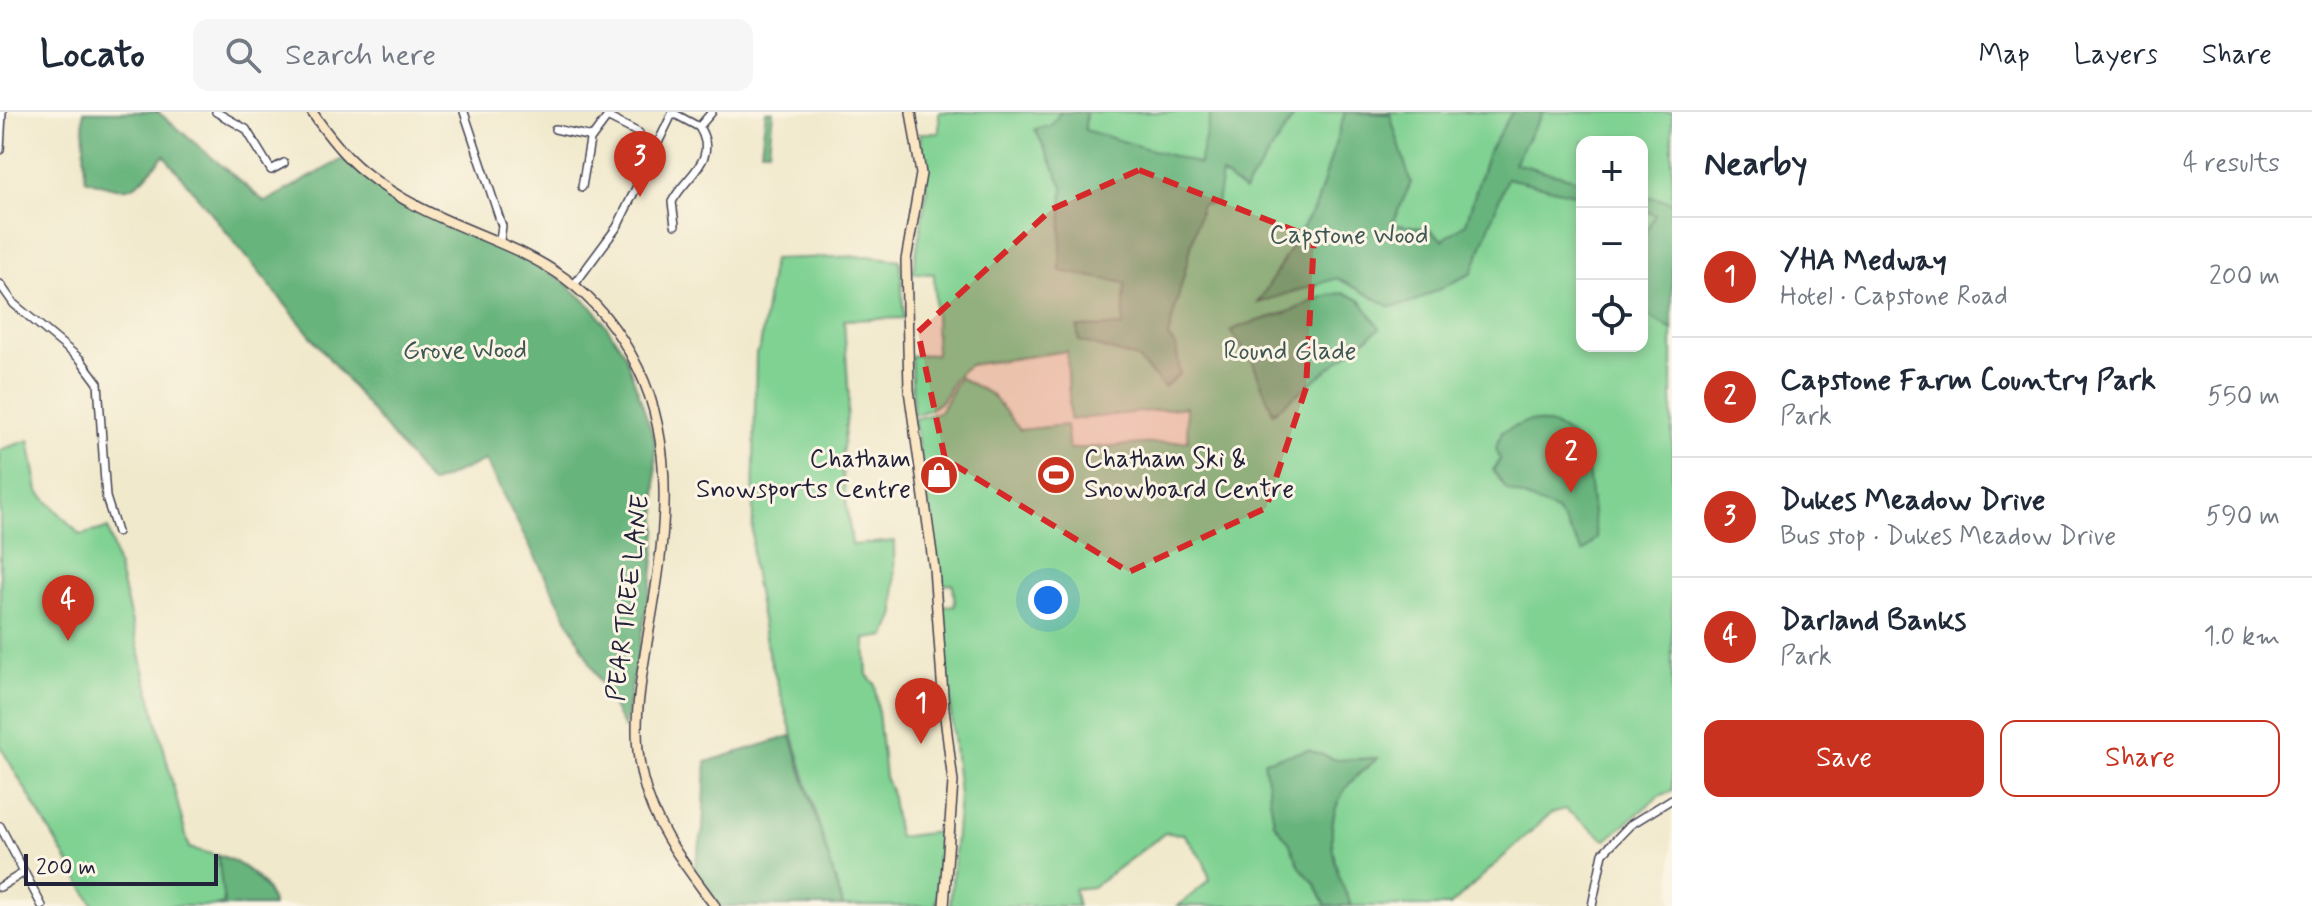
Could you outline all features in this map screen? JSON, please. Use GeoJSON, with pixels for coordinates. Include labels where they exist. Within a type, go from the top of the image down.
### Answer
{"type":"FeatureCollection","features":[{"type":"Feature","properties":{"kind":"street"},"geometry":{"type":"LineString","coordinates":[[0,150],[2,112]]}},
{"type":"Feature","properties":{"kind":"street","name":"PEAR TREE LANE"},"geometry":{"type":"LineString","coordinates":[[312,112],[337,146],[375,180],[423,208],[541,261],[574,285],[609,320],[640,371],[661,448],[665,487],[657,584],[640,691],[638,753],[649,802],[661,828],[715,906]]}},
{"type":"Feature","properties":{"kind":"street"},"geometry":{"type":"LineString","coordinates":[[464,112],[502,226],[500,240]]}},
{"type":"Feature","properties":{"kind":"street"},"geometry":{"type":"LineString","coordinates":[[574,285],[617,227],[673,112],[699,127],[706,141],[707,154],[673,198],[670,211],[675,225]]}},
{"type":"Feature","properties":{"kind":"street"},"geometry":{"type":"LineString","coordinates":[[699,127],[712,112]]}},
{"type":"Feature","properties":{"kind":"street"},"geometry":{"type":"LineString","coordinates":[[911,112],[921,174],[906,260],[909,390],[934,568],[944,709],[953,782],[944,906]]}},
{"type":"Feature","properties":{"kind":"street"},"geometry":{"type":"LineString","coordinates":[[221,113],[246,129],[271,170],[284,163]]}},
{"type":"Feature","properties":{"kind":"street"},"geometry":{"type":"LineString","coordinates":[[582,187],[592,137],[610,115],[639,133]]}},
{"type":"Feature","properties":{"kind":"street"},"geometry":{"type":"LineString","coordinates":[[555,129],[592,137]]}},
{"type":"Feature","properties":{"kind":"street"},"geometry":{"type":"LineString","coordinates":[[0,284],[14,304],[77,355],[97,382],[106,497],[117,532]]}},
{"type":"Feature","properties":{"kind":"street"},"geometry":{"type":"LineString","coordinates":[[1592,906],[1603,853],[1630,825],[1672,799]]}},
{"type":"Feature","properties":{"kind":"street"},"geometry":{"type":"LineString","coordinates":[[0,826],[42,906]]}},
{"type":"Feature","properties":{"kind":"street"},"geometry":{"type":"LineString","coordinates":[[0,887],[23,873]]}},
{"type":"Feature","properties":{"kind":"highlighted area"},"geometry":{"type":"Polygon","coordinates":[[[1139,170],[1314,238],[1306,388],[1266,508],[1129,572],[945,459],[918,332],[1052,209],[1139,170]]]}},
{"type":"Feature","properties":{"kind":"green space","name":"Grove Wood"},"geometry":{"type":"Polygon","coordinates":[[[83,112],[158,112],[265,202],[343,159],[400,200],[494,243],[560,278],[596,311],[624,352],[655,441],[657,530],[652,579],[624,728],[485,460],[431,484],[164,155],[131,187],[113,187],[85,179],[83,112]]]}},
{"type":"Feature","properties":{"kind":"green space"},"geometry":{"type":"Polygon","coordinates":[[[766,112],[773,112],[769,150],[761,150],[766,112]]]}},
{"type":"Feature","properties":{"kind":"green space"},"geometry":{"type":"Polygon","coordinates":[[[939,112],[1672,112],[1672,791],[1659,796],[1606,840],[1565,809],[1551,813],[1450,906],[1178,906],[1210,880],[1204,862],[1184,834],[1165,833],[1093,887],[1074,889],[1078,906],[950,906],[959,796],[940,607],[955,606],[953,584],[942,585],[914,419],[940,412],[959,377],[992,395],[1020,430],[1066,425],[1069,449],[1188,441],[1186,407],[1070,420],[1067,351],[969,365],[960,372],[943,399],[913,415],[911,356],[936,354],[934,274],[913,273],[927,190],[920,133],[939,133],[939,112]]]}},
{"type":"Feature","properties":{"kind":"green space"},"geometry":{"type":"Polygon","coordinates":[[[1061,112],[1086,112],[1085,130],[1199,164],[1211,112],[1297,112],[1244,191],[1222,174],[1217,204],[1202,204],[1168,337],[1176,346],[1180,374],[1164,387],[1137,358],[1079,341],[1077,327],[1123,326],[1125,283],[1060,271],[1063,186],[1035,129],[1050,126],[1061,112]]]}},
{"type":"Feature","properties":{"kind":"green space","name":"Capstone Wood"},"geometry":{"type":"Polygon","coordinates":[[[1345,112],[1390,114],[1411,183],[1392,224],[1428,229],[1443,240],[1466,223],[1487,155],[1512,112],[1543,112],[1514,163],[1576,179],[1576,195],[1507,178],[1472,273],[1409,304],[1391,307],[1337,278],[1258,303],[1317,203],[1345,112]]]}},
{"type":"Feature","properties":{"kind":"green space"},"geometry":{"type":"Polygon","coordinates":[[[1648,196],[1672,202],[1672,330],[1648,316],[1648,227],[1655,215],[1648,212],[1648,196]]]}},
{"type":"Feature","properties":{"kind":"green space"},"geometry":{"type":"Polygon","coordinates":[[[867,256],[900,260],[904,318],[844,320],[849,400],[841,462],[852,545],[894,541],[895,613],[886,636],[865,639],[867,675],[875,684],[885,777],[891,791],[898,837],[946,831],[936,906],[843,906],[767,648],[752,564],[756,353],[760,348],[773,259],[867,256]]]}},
{"type":"Feature","properties":{"kind":"green space","name":"Round Glade"},"geometry":{"type":"Polygon","coordinates":[[[1345,293],[1360,300],[1380,328],[1273,413],[1253,363],[1230,331],[1294,310],[1319,298],[1345,293]]]}},
{"type":"Feature","properties":{"kind":"green space"},"geometry":{"type":"Polygon","coordinates":[[[1528,421],[1551,425],[1568,433],[1579,446],[1589,479],[1597,538],[1583,552],[1557,511],[1507,490],[1493,470],[1500,460],[1496,448],[1502,432],[1528,421]]]}},
{"type":"Feature","properties":{"kind":"green space"},"geometry":{"type":"Polygon","coordinates":[[[29,440],[38,491],[80,535],[108,528],[189,848],[228,860],[252,873],[268,893],[273,906],[94,906],[0,746],[0,450],[29,440]]]}},
{"type":"Feature","properties":{"kind":"green space"},"geometry":{"type":"Polygon","coordinates":[[[791,736],[843,906],[719,906],[694,869],[703,829],[706,762],[791,736]]]}},
{"type":"Feature","properties":{"kind":"green space"},"geometry":{"type":"Polygon","coordinates":[[[1308,750],[1337,760],[1378,758],[1349,784],[1338,802],[1334,817],[1332,847],[1335,862],[1352,906],[1326,906],[1316,885],[1300,867],[1289,842],[1274,823],[1264,761],[1308,750]]]}},
{"type":"Feature","properties":{"kind":"green space"},"geometry":{"type":"Polygon","coordinates":[[[218,855],[236,862],[252,874],[266,889],[273,906],[216,906],[224,904],[218,855]]]}},
{"type":"Feature","properties":{"kind":"place","name":"Dukes Meadow Drive"},"geometry":{"type":"Point","coordinates":[640,197]}},
{"type":"Feature","properties":{"kind":"place","name":"Chatham Snowsports Centre"},"geometry":{"type":"Point","coordinates":[939,475]}},
{"type":"Feature","properties":{"kind":"place","name":"Chatham Ski & Snowboard Centre"},"geometry":{"type":"Point","coordinates":[1056,475]}},
{"type":"Feature","properties":{"kind":"place","name":"Capstone Farm Country Park"},"geometry":{"type":"Point","coordinates":[1571,493]}},
{"type":"Feature","properties":{"kind":"place","name":"Darland Banks"},"geometry":{"type":"Point","coordinates":[68,641]}},
{"type":"Feature","properties":{"kind":"place","name":"YHA Medway"},"geometry":{"type":"Point","coordinates":[921,744]}}]}
